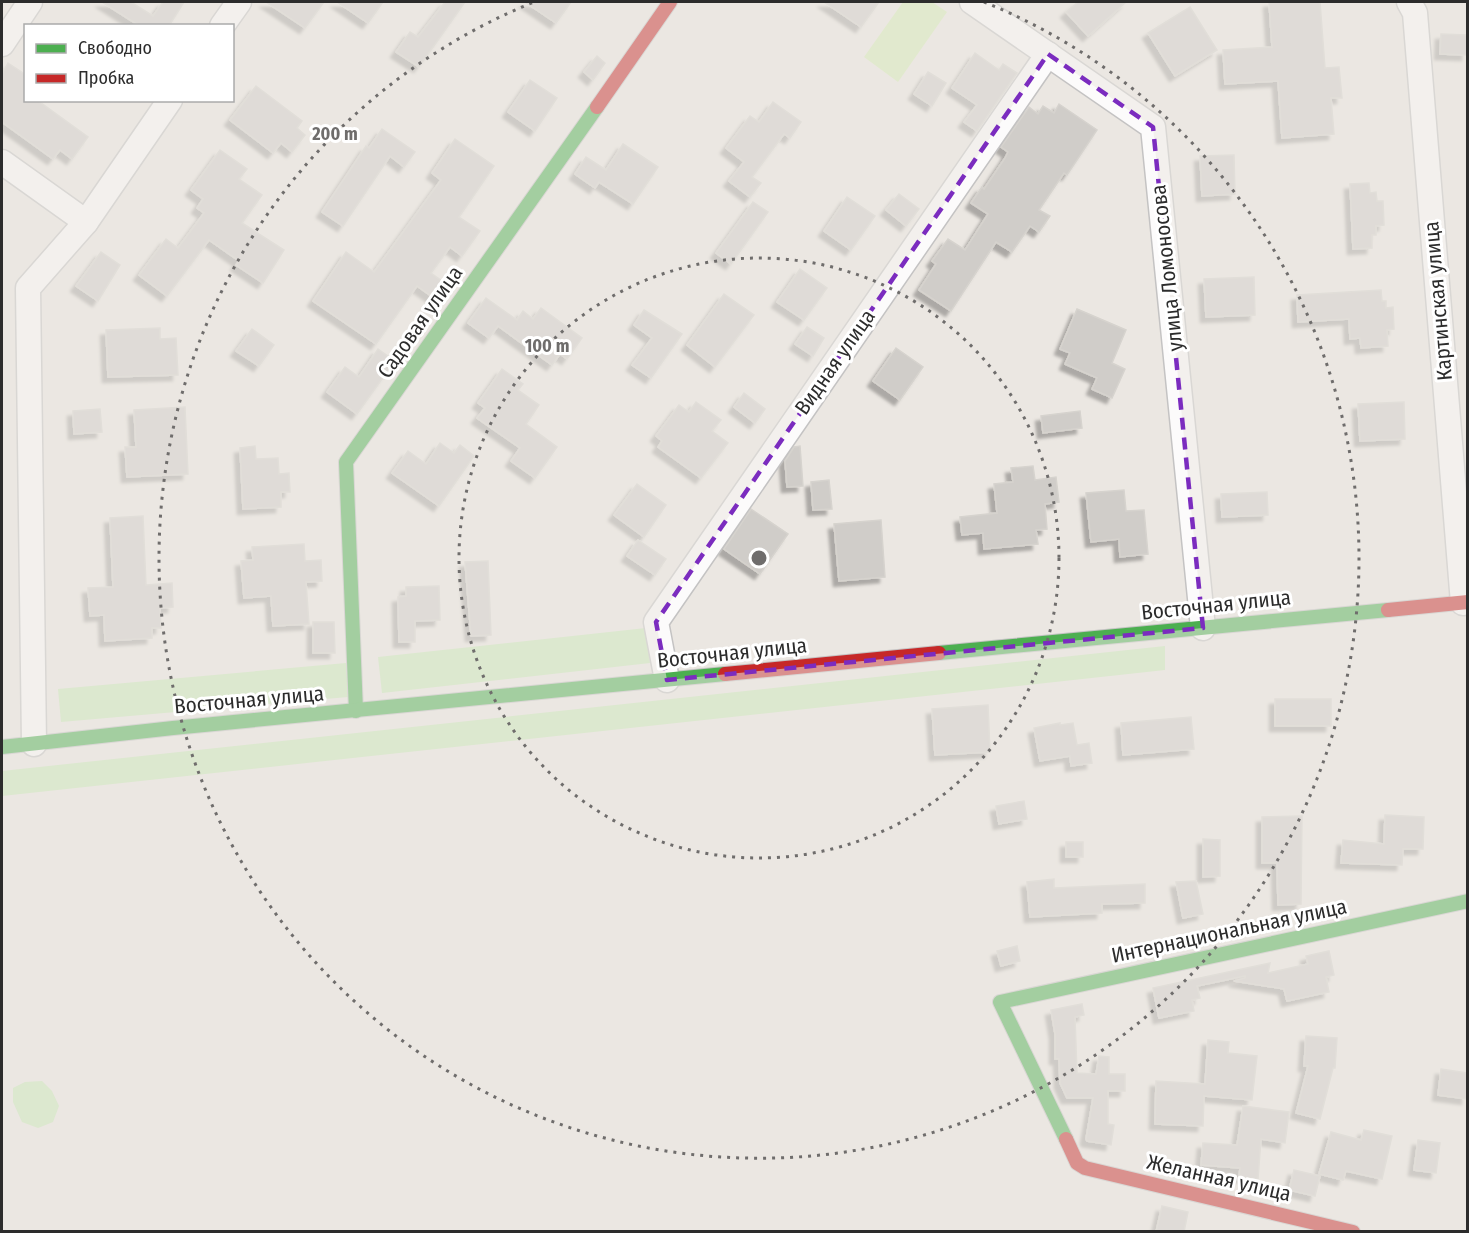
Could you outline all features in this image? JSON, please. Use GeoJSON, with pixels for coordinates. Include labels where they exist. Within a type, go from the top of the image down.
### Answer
{"type":"FeatureCollection","features":[{"type":"Feature","properties":{"kind":"street"},"geometry":{"type":"LineString","coordinates":[[2,44],[30,2]]}},
{"type":"Feature","properties":{"kind":"street"},"geometry":{"type":"LineString","coordinates":[[223,24],[239,2]]}},
{"type":"Feature","properties":{"kind":"street","name":"Садовая улица"},"geometry":{"type":"LineString","coordinates":[[356,711],[346,462],[553,172],[670,2]]}},
{"type":"Feature","properties":{"kind":"street","name":"улица Ломоносова"},"geometry":{"type":"LineString","coordinates":[[972,2],[1153,127],[1203,628]]}},
{"type":"Feature","properties":{"kind":"street","name":"Картинская улица"},"geometry":{"type":"LineString","coordinates":[[1409,2],[1415,13],[1465,602]]}},
{"type":"Feature","properties":{"kind":"street","name":"Видная улица"},"geometry":{"type":"LineString","coordinates":[[667,680],[656,622],[1047,54]]}},
{"type":"Feature","properties":{"kind":"street"},"geometry":{"type":"LineString","coordinates":[[34,744],[28,288],[86,222],[169,102]]}},
{"type":"Feature","properties":{"kind":"street"},"geometry":{"type":"LineString","coordinates":[[2,162],[86,222]]}},
{"type":"Feature","properties":{"kind":"street","name":"Восточная улица"},"geometry":{"type":"LineString","coordinates":[[2,747],[1465,602]]}},
{"type":"Feature","properties":{"kind":"street","name":"Интернациональная улица"},"geometry":{"type":"LineString","coordinates":[[1077,1163],[1000,1002],[1467,901]]}},
{"type":"Feature","properties":{"kind":"street","name":"Желанная улица"},"geometry":{"type":"LineString","coordinates":[[1077,1163],[1085,1168],[1353,1232]]}},
{"type":"Feature","properties":{"kind":"highlighted area"},"geometry":{"type":"Polygon","coordinates":[[[1048,54],[1153,127],[1203,628],[667,680],[656,622],[1048,54]]]}},
{"type":"Feature","properties":{"kind":"green space"},"geometry":{"type":"Polygon","coordinates":[[[903,2],[932,2],[947,12],[898,82],[864,57],[903,2]]]}},
{"type":"Feature","properties":{"kind":"green space"},"geometry":{"type":"Polygon","coordinates":[[[646,628],[650,663],[382,693],[378,657],[646,628]]]}},
{"type":"Feature","properties":{"kind":"green space"},"geometry":{"type":"Polygon","coordinates":[[[1165,646],[1165,670],[2,796],[2,771],[1165,646]]]}},
{"type":"Feature","properties":{"kind":"green space"},"geometry":{"type":"Polygon","coordinates":[[[346,663],[348,697],[61,722],[58,689],[346,663]]]}},
{"type":"Feature","properties":{"kind":"green space"},"geometry":{"type":"Polygon","coordinates":[[[42,1081],[52,1091],[59,1106],[53,1122],[38,1128],[22,1122],[13,1102],[13,1088],[25,1082],[42,1081]]]}},
{"type":"Feature","properties":{"kind":"building"},"geometry":{"type":"Polygon","coordinates":[[[102,2],[131,2],[153,16],[163,2],[184,2],[170,24],[136,24],[102,2]]]}},
{"type":"Feature","properties":{"kind":"building"},"geometry":{"type":"Polygon","coordinates":[[[266,2],[324,2],[305,28],[266,2]]]}},
{"type":"Feature","properties":{"kind":"building"},"geometry":{"type":"Polygon","coordinates":[[[337,2],[383,2],[368,23],[337,2]]]}},
{"type":"Feature","properties":{"kind":"building"},"geometry":{"type":"Polygon","coordinates":[[[445,2],[465,2],[419,67],[396,52],[410,32],[418,37],[445,2]]]}},
{"type":"Feature","properties":{"kind":"building"},"geometry":{"type":"Polygon","coordinates":[[[525,2],[571,2],[556,23],[525,2]]]}},
{"type":"Feature","properties":{"kind":"building"},"geometry":{"type":"Polygon","coordinates":[[[824,2],[879,2],[861,27],[824,2]]]}},
{"type":"Feature","properties":{"kind":"building"},"geometry":{"type":"Polygon","coordinates":[[[1078,2],[1126,2],[1088,36],[1066,12],[1078,2]]]}},
{"type":"Feature","properties":{"kind":"building"},"geometry":{"type":"Polygon","coordinates":[[[1269,2],[1320,2],[1325,68],[1339,67],[1342,98],[1331,98],[1334,134],[1282,138],[1278,81],[1225,84],[1223,50],[1272,47],[1269,2]]]}},
{"type":"Feature","properties":{"kind":"building"},"geometry":{"type":"Polygon","coordinates":[[[1190,7],[1217,50],[1175,76],[1148,33],[1190,7]]]}},
{"type":"Feature","properties":{"kind":"building"},"geometry":{"type":"Polygon","coordinates":[[[1441,34],[1467,35],[1467,55],[1440,54],[1441,34]]]}},
{"type":"Feature","properties":{"kind":"building"},"geometry":{"type":"Polygon","coordinates":[[[975,53],[999,70],[1003,64],[1017,73],[977,131],[964,122],[977,105],[952,88],[975,53]]]}},
{"type":"Feature","properties":{"kind":"building"},"geometry":{"type":"Polygon","coordinates":[[[597,56],[605,63],[593,80],[584,72],[597,56]]]}},
{"type":"Feature","properties":{"kind":"building"},"geometry":{"type":"Polygon","coordinates":[[[8,63],[24,74],[24,102],[40,102],[88,137],[72,159],[60,150],[53,159],[2,122],[2,74],[8,63]]]}},
{"type":"Feature","properties":{"kind":"building"},"geometry":{"type":"Polygon","coordinates":[[[928,72],[946,83],[932,106],[914,94],[928,72]]]}},
{"type":"Feature","properties":{"kind":"building"},"geometry":{"type":"Polygon","coordinates":[[[530,80],[557,98],[535,131],[508,112],[530,80]]]}},
{"type":"Feature","properties":{"kind":"building"},"geometry":{"type":"Polygon","coordinates":[[[256,86],[302,121],[297,128],[305,135],[292,152],[281,143],[273,153],[230,120],[256,86]]]}},
{"type":"Feature","properties":{"kind":"building"},"geometry":{"type":"Polygon","coordinates":[[[773,102],[801,122],[790,138],[784,134],[752,177],[761,183],[750,197],[729,181],[744,162],[726,148],[750,116],[759,122],[773,102]]]}},
{"type":"Feature","properties":{"kind":"building"},"geometry":{"type":"Polygon","coordinates":[[[1059,104],[1097,130],[1067,175],[1064,173],[1039,210],[1050,216],[1039,232],[1030,226],[1012,252],[996,242],[951,311],[919,290],[936,264],[932,261],[948,239],[965,250],[988,214],[971,203],[982,187],[984,189],[1005,158],[1008,152],[1001,147],[1029,107],[1038,114],[1043,106],[1054,113],[1059,104]]]}},
{"type":"Feature","properties":{"kind":"building"},"geometry":{"type":"Polygon","coordinates":[[[382,129],[415,152],[404,167],[390,156],[343,226],[322,212],[366,146],[369,148],[382,129]]]}},
{"type":"Feature","properties":{"kind":"building"},"geometry":{"type":"Polygon","coordinates":[[[455,139],[494,166],[459,217],[480,231],[462,256],[450,247],[431,273],[449,286],[438,301],[417,286],[376,344],[313,301],[346,252],[374,272],[441,180],[432,173],[455,139]]]}},
{"type":"Feature","properties":{"kind":"building"},"geometry":{"type":"Polygon","coordinates":[[[623,144],[658,167],[633,204],[599,182],[595,188],[575,174],[586,157],[606,170],[623,144]]]}},
{"type":"Feature","properties":{"kind":"building"},"geometry":{"type":"Polygon","coordinates":[[[220,150],[247,169],[239,179],[262,195],[242,223],[284,250],[263,283],[236,265],[239,261],[209,240],[167,296],[139,275],[166,239],[178,248],[204,213],[197,208],[203,199],[191,190],[220,150]]]}},
{"type":"Feature","properties":{"kind":"building"},"geometry":{"type":"Polygon","coordinates":[[[1234,155],[1235,194],[1202,196],[1200,156],[1234,155]]]}},
{"type":"Feature","properties":{"kind":"building"},"geometry":{"type":"Polygon","coordinates":[[[1369,183],[1370,193],[1376,192],[1377,201],[1383,201],[1384,225],[1376,226],[1376,235],[1372,235],[1372,248],[1353,249],[1350,184],[1369,183]]]}},
{"type":"Feature","properties":{"kind":"building"},"geometry":{"type":"Polygon","coordinates":[[[899,194],[919,209],[906,226],[886,210],[899,194]]]}},
{"type":"Feature","properties":{"kind":"building"},"geometry":{"type":"Polygon","coordinates":[[[847,197],[875,216],[851,250],[824,231],[847,197]]]}},
{"type":"Feature","properties":{"kind":"building"},"geometry":{"type":"Polygon","coordinates":[[[753,202],[768,212],[731,264],[716,253],[753,202]]]}},
{"type":"Feature","properties":{"kind":"building"},"geometry":{"type":"Polygon","coordinates":[[[101,252],[120,265],[98,301],[76,286],[101,252]]]}},
{"type":"Feature","properties":{"kind":"building"},"geometry":{"type":"Polygon","coordinates":[[[800,269],[827,288],[804,320],[777,302],[800,269]]]}},
{"type":"Feature","properties":{"kind":"building"},"geometry":{"type":"Polygon","coordinates":[[[1254,277],[1255,315],[1206,317],[1204,279],[1254,277]]]}},
{"type":"Feature","properties":{"kind":"building"},"geometry":{"type":"Polygon","coordinates":[[[1381,290],[1382,301],[1386,301],[1386,308],[1393,307],[1394,329],[1387,330],[1388,346],[1361,348],[1360,338],[1350,339],[1349,319],[1298,322],[1297,295],[1381,290]]]}},
{"type":"Feature","properties":{"kind":"building"},"geometry":{"type":"Polygon","coordinates":[[[724,294],[754,315],[715,367],[687,345],[724,294]]]}},
{"type":"Feature","properties":{"kind":"building"},"geometry":{"type":"Polygon","coordinates":[[[486,298],[517,320],[523,311],[533,319],[541,308],[582,338],[567,359],[560,354],[552,365],[498,326],[489,338],[468,323],[486,298]]]}},
{"type":"Feature","properties":{"kind":"building"},"geometry":{"type":"Polygon","coordinates":[[[1077,309],[1126,330],[1112,363],[1125,369],[1112,398],[1092,389],[1097,378],[1065,364],[1070,353],[1060,349],[1077,309]]]}},
{"type":"Feature","properties":{"kind":"building"},"geometry":{"type":"Polygon","coordinates":[[[644,310],[682,334],[651,378],[632,365],[652,338],[634,325],[644,310]]]}},
{"type":"Feature","properties":{"kind":"building"},"geometry":{"type":"Polygon","coordinates":[[[807,327],[824,338],[813,356],[795,344],[807,327]]]}},
{"type":"Feature","properties":{"kind":"building"},"geometry":{"type":"Polygon","coordinates":[[[160,328],[160,339],[176,338],[178,375],[108,377],[106,330],[160,328]]]}},
{"type":"Feature","properties":{"kind":"building"},"geometry":{"type":"Polygon","coordinates":[[[252,329],[274,345],[259,366],[236,351],[252,329]]]}},
{"type":"Feature","properties":{"kind":"building"},"geometry":{"type":"Polygon","coordinates":[[[896,348],[923,367],[900,400],[873,381],[896,348]]]}},
{"type":"Feature","properties":{"kind":"building"},"geometry":{"type":"Polygon","coordinates":[[[378,349],[395,361],[357,414],[327,392],[345,367],[359,377],[378,349]]]}},
{"type":"Feature","properties":{"kind":"building"},"geometry":{"type":"Polygon","coordinates":[[[502,369],[523,384],[518,390],[539,405],[526,424],[557,447],[535,478],[511,461],[520,448],[477,418],[485,408],[478,403],[502,369]]]}},
{"type":"Feature","properties":{"kind":"building"},"geometry":{"type":"Polygon","coordinates":[[[744,393],[765,409],[755,423],[734,407],[744,393]]]}},
{"type":"Feature","properties":{"kind":"building"},"geometry":{"type":"Polygon","coordinates":[[[696,402],[721,420],[712,431],[728,443],[701,478],[658,447],[662,441],[656,436],[679,405],[689,412],[696,402]]]}},
{"type":"Feature","properties":{"kind":"building"},"geometry":{"type":"Polygon","coordinates":[[[1404,402],[1405,439],[1360,441],[1358,404],[1404,402]]]}},
{"type":"Feature","properties":{"kind":"building"},"geometry":{"type":"Polygon","coordinates":[[[185,407],[188,474],[127,477],[125,447],[136,447],[134,410],[185,407]]]}},
{"type":"Feature","properties":{"kind":"building"},"geometry":{"type":"Polygon","coordinates":[[[100,409],[102,432],[74,434],[73,411],[100,409]]]}},
{"type":"Feature","properties":{"kind":"building"},"geometry":{"type":"Polygon","coordinates":[[[1080,411],[1082,428],[1043,433],[1041,416],[1080,411]]]}},
{"type":"Feature","properties":{"kind":"building"},"geometry":{"type":"Polygon","coordinates":[[[440,443],[454,453],[460,445],[474,456],[439,506],[392,473],[408,451],[426,464],[440,443]]]}},
{"type":"Feature","properties":{"kind":"building"},"geometry":{"type":"Polygon","coordinates":[[[255,446],[256,459],[278,458],[279,474],[289,473],[290,492],[281,492],[281,507],[243,509],[240,448],[255,446]]]}},
{"type":"Feature","properties":{"kind":"building"},"geometry":{"type":"Polygon","coordinates":[[[800,446],[803,486],[787,487],[785,461],[794,447],[800,446]]]}},
{"type":"Feature","properties":{"kind":"building"},"geometry":{"type":"Polygon","coordinates":[[[1033,466],[1035,480],[1056,477],[1059,502],[1045,504],[1047,529],[1036,530],[1038,544],[984,549],[983,533],[962,535],[960,517],[997,513],[994,484],[1013,482],[1011,468],[1033,466]]]}},
{"type":"Feature","properties":{"kind":"building"},"geometry":{"type":"Polygon","coordinates":[[[829,480],[832,509],[813,510],[811,482],[829,480]]]}},
{"type":"Feature","properties":{"kind":"building"},"geometry":{"type":"Polygon","coordinates":[[[637,484],[666,505],[644,537],[614,515],[637,484]]]}},
{"type":"Feature","properties":{"kind":"building"},"geometry":{"type":"Polygon","coordinates":[[[1124,490],[1126,511],[1144,510],[1148,554],[1120,557],[1119,539],[1091,542],[1086,493],[1124,490]]]}},
{"type":"Feature","properties":{"kind":"building"},"geometry":{"type":"Polygon","coordinates":[[[1267,492],[1268,515],[1222,517],[1221,494],[1267,492]]]}},
{"type":"Feature","properties":{"kind":"building"},"geometry":{"type":"Polygon","coordinates":[[[751,509],[788,534],[760,574],[724,549],[751,509]]]}},
{"type":"Feature","properties":{"kind":"building"},"geometry":{"type":"Polygon","coordinates":[[[143,516],[146,585],[172,583],[173,607],[160,608],[161,628],[152,628],[152,638],[105,641],[104,615],[90,616],[88,588],[113,587],[110,518],[143,516]]]}},
{"type":"Feature","properties":{"kind":"building"},"geometry":{"type":"Polygon","coordinates":[[[881,520],[885,577],[839,581],[834,524],[881,520]]]}},
{"type":"Feature","properties":{"kind":"building"},"geometry":{"type":"Polygon","coordinates":[[[638,540],[666,559],[655,575],[627,556],[638,540]]]}},
{"type":"Feature","properties":{"kind":"building"},"geometry":{"type":"Polygon","coordinates":[[[304,544],[305,561],[321,560],[322,581],[306,582],[309,624],[273,626],[271,596],[244,598],[241,561],[253,560],[252,547],[304,544]]]}},
{"type":"Feature","properties":{"kind":"building"},"geometry":{"type":"Polygon","coordinates":[[[488,561],[491,635],[471,636],[465,562],[488,561]]]}},
{"type":"Feature","properties":{"kind":"building"},"geometry":{"type":"Polygon","coordinates":[[[439,586],[440,620],[415,621],[415,642],[399,642],[398,597],[406,596],[406,587],[439,586]]]}},
{"type":"Feature","properties":{"kind":"building"},"geometry":{"type":"Polygon","coordinates":[[[313,622],[334,622],[335,653],[313,653],[313,622]]]}},
{"type":"Feature","properties":{"kind":"building"},"geometry":{"type":"Polygon","coordinates":[[[1275,699],[1331,699],[1331,726],[1275,726],[1275,699]]]}},
{"type":"Feature","properties":{"kind":"building"},"geometry":{"type":"Polygon","coordinates":[[[988,705],[990,752],[935,755],[932,709],[988,705]]]}},
{"type":"Feature","properties":{"kind":"building"},"geometry":{"type":"Polygon","coordinates":[[[1191,717],[1194,749],[1123,755],[1121,723],[1191,717]]]}},
{"type":"Feature","properties":{"kind":"building"},"geometry":{"type":"Polygon","coordinates":[[[1060,723],[1060,725],[1073,723],[1077,745],[1089,743],[1092,763],[1071,766],[1070,756],[1040,761],[1034,728],[1060,723]]]}},
{"type":"Feature","properties":{"kind":"building"},"geometry":{"type":"Polygon","coordinates":[[[1024,801],[1027,819],[999,824],[996,806],[1024,801]]]}},
{"type":"Feature","properties":{"kind":"building"},"geometry":{"type":"Polygon","coordinates":[[[1385,815],[1424,817],[1423,849],[1403,849],[1402,865],[1341,863],[1343,840],[1384,844],[1385,815]]]}},
{"type":"Feature","properties":{"kind":"building"},"geometry":{"type":"Polygon","coordinates":[[[1302,816],[1301,904],[1278,905],[1277,863],[1262,863],[1262,817],[1302,816]]]}},
{"type":"Feature","properties":{"kind":"building"},"geometry":{"type":"Polygon","coordinates":[[[1203,839],[1220,840],[1220,876],[1203,877],[1203,839]]]}},
{"type":"Feature","properties":{"kind":"building"},"geometry":{"type":"Polygon","coordinates":[[[1066,842],[1083,842],[1083,857],[1066,857],[1066,842]]]}},
{"type":"Feature","properties":{"kind":"building"},"geometry":{"type":"Polygon","coordinates":[[[1054,879],[1054,888],[1145,884],[1145,903],[1102,904],[1102,913],[1030,917],[1027,882],[1054,879]]]}},
{"type":"Feature","properties":{"kind":"building"},"geometry":{"type":"Polygon","coordinates":[[[1196,881],[1203,914],[1183,918],[1176,882],[1196,881]]]}},
{"type":"Feature","properties":{"kind":"building"},"geometry":{"type":"Polygon","coordinates":[[[1017,946],[1020,961],[1001,966],[997,951],[1017,946]]]}},
{"type":"Feature","properties":{"kind":"building"},"geometry":{"type":"Polygon","coordinates":[[[1329,951],[1334,975],[1326,977],[1329,992],[1287,1001],[1284,989],[1234,981],[1245,978],[1245,976],[1197,986],[1200,998],[1192,1000],[1194,1011],[1159,1018],[1153,988],[1270,963],[1268,973],[1308,964],[1306,956],[1329,951]]]}},
{"type":"Feature","properties":{"kind":"building"},"geometry":{"type":"Polygon","coordinates":[[[1082,1004],[1084,1015],[1075,1017],[1077,1073],[1096,1074],[1099,1056],[1109,1057],[1109,1074],[1125,1074],[1125,1091],[1108,1091],[1108,1124],[1114,1125],[1111,1145],[1087,1141],[1093,1098],[1067,1098],[1060,1083],[1059,1059],[1055,1059],[1055,1034],[1051,1010],[1082,1004]]]}},
{"type":"Feature","properties":{"kind":"building"},"geometry":{"type":"Polygon","coordinates":[[[1306,1036],[1337,1038],[1335,1068],[1333,1068],[1320,1119],[1296,1113],[1308,1066],[1304,1066],[1306,1036]]]}},
{"type":"Feature","properties":{"kind":"building"},"geometry":{"type":"Polygon","coordinates":[[[1208,1040],[1229,1042],[1228,1053],[1257,1056],[1252,1100],[1204,1096],[1203,1126],[1155,1124],[1156,1081],[1205,1084],[1208,1040]]]}},
{"type":"Feature","properties":{"kind":"building"},"geometry":{"type":"Polygon","coordinates":[[[1441,1069],[1467,1073],[1467,1099],[1438,1095],[1441,1069]]]}},
{"type":"Feature","properties":{"kind":"building"},"geometry":{"type":"Polygon","coordinates":[[[1243,1106],[1289,1112],[1285,1143],[1261,1139],[1258,1179],[1239,1177],[1240,1168],[1201,1165],[1203,1143],[1237,1145],[1243,1106]]]}},
{"type":"Feature","properties":{"kind":"building"},"geometry":{"type":"Polygon","coordinates":[[[1364,1130],[1392,1136],[1382,1179],[1346,1171],[1343,1180],[1319,1174],[1331,1132],[1361,1140],[1364,1130]]]}},
{"type":"Feature","properties":{"kind":"building"},"geometry":{"type":"Polygon","coordinates":[[[1418,1140],[1440,1143],[1436,1173],[1414,1170],[1418,1140]]]}},
{"type":"Feature","properties":{"kind":"building"},"geometry":{"type":"Polygon","coordinates":[[[1294,1170],[1320,1176],[1315,1196],[1289,1190],[1294,1170]]]}},
{"type":"Feature","properties":{"kind":"building"},"geometry":{"type":"Polygon","coordinates":[[[1162,1206],[1188,1212],[1184,1232],[1156,1232],[1162,1206]]]}},
{"type":"Feature","properties":{"kind":"traffic: fast"},"geometry":{"type":"LineString","coordinates":[[356,711],[346,462],[597,107]]}},
{"type":"Feature","properties":{"kind":"traffic: fast"},"geometry":{"type":"LineString","coordinates":[[939,653],[1388,610]]}},
{"type":"Feature","properties":{"kind":"traffic: fast"},"geometry":{"type":"LineString","coordinates":[[2,747],[725,674]]}},
{"type":"Feature","properties":{"kind":"traffic: fast"},"geometry":{"type":"LineString","coordinates":[[1066,1139],[1000,1002],[1468,901]]}},
{"type":"Feature","properties":{"kind":"traffic: jam"},"geometry":{"type":"LineString","coordinates":[[597,107],[670,2]]}},
{"type":"Feature","properties":{"kind":"traffic: jam"},"geometry":{"type":"LineString","coordinates":[[1388,610],[1468,602]]}},
{"type":"Feature","properties":{"kind":"traffic: jam"},"geometry":{"type":"LineString","coordinates":[[725,674],[939,653]]}},
{"type":"Feature","properties":{"kind":"traffic: jam"},"geometry":{"type":"LineString","coordinates":[[1066,1139],[1077,1163],[1085,1168],[1353,1232]]}}]}
